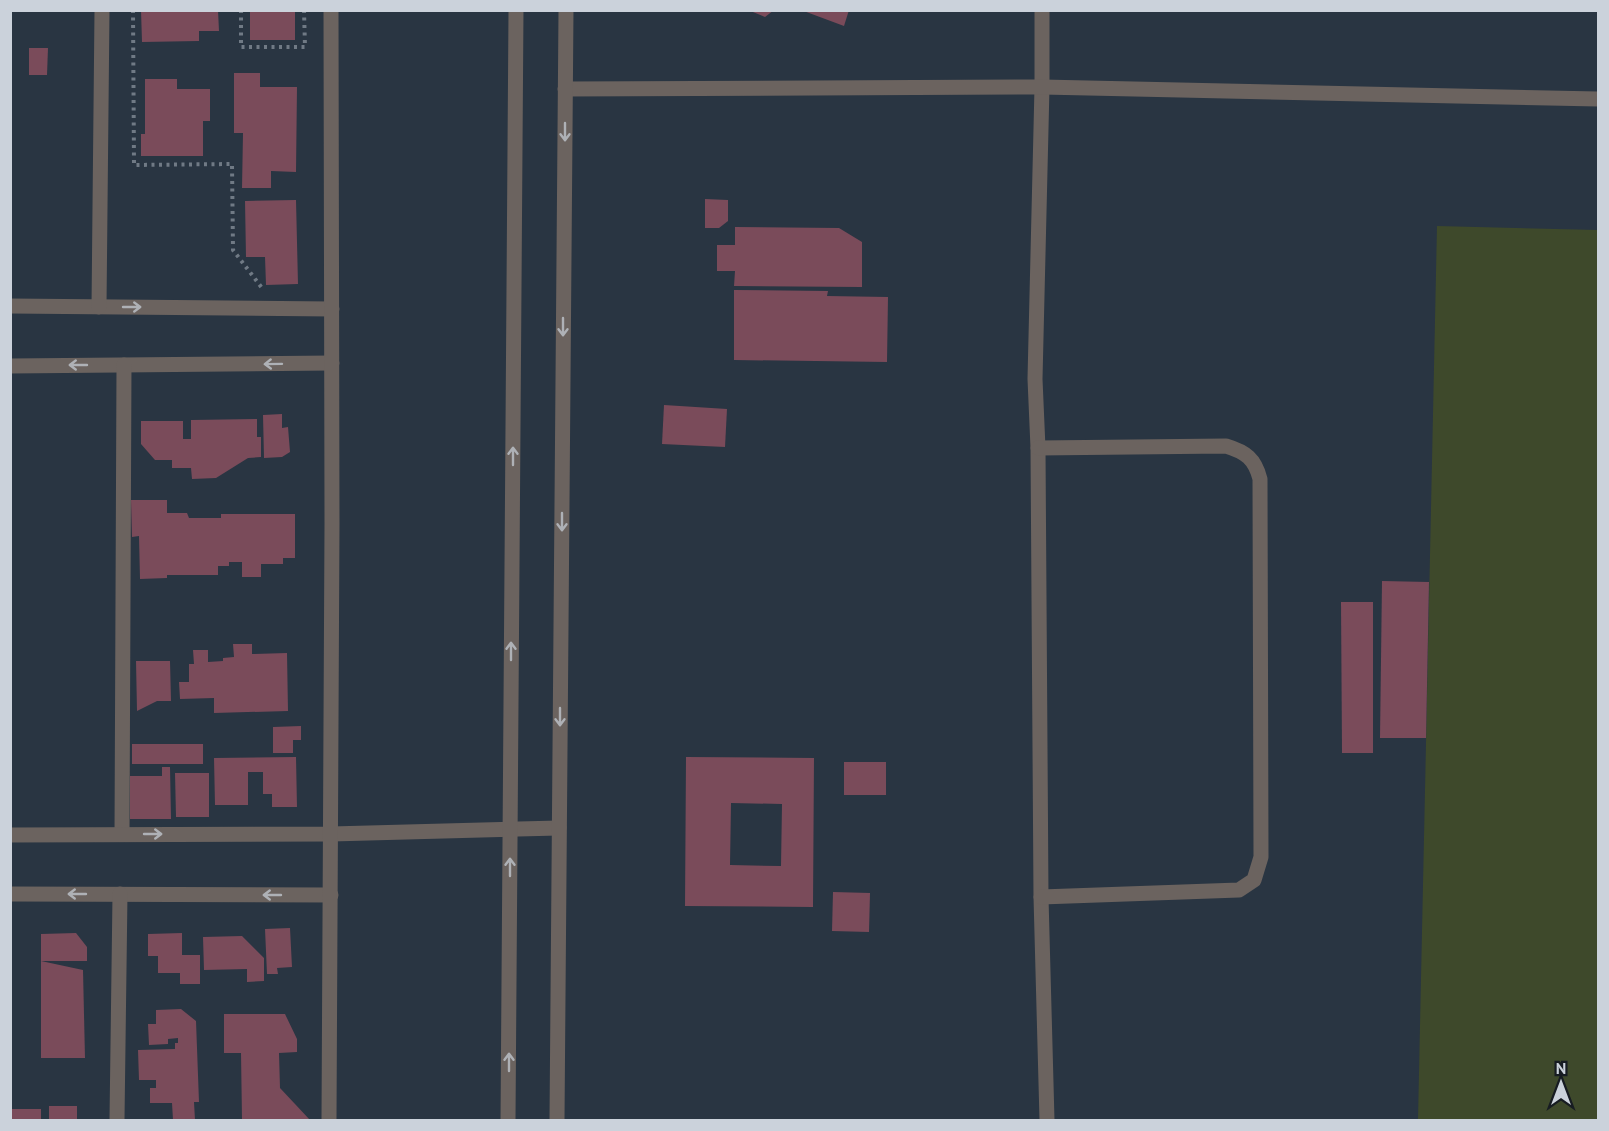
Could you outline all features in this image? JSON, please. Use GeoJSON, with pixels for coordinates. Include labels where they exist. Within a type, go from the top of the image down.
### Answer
{"type":"FeatureCollection","features":[{"type":"Feature","properties":{"kind":"lane"},"geometry":{"type":"LineString","coordinates":[[99,307],[102,10]]}},
{"type":"Feature","properties":{"kind":"lane"},"geometry":{"type":"LineString","coordinates":[[329,1120],[331,10]]}},
{"type":"Feature","properties":{"kind":"lane"},"geometry":{"type":"LineString","coordinates":[[508,1120],[516,10]]}},
{"type":"Feature","properties":{"kind":"lane"},"geometry":{"type":"LineString","coordinates":[[557,1120],[566,10]]}},
{"type":"Feature","properties":{"kind":"lane"},"geometry":{"type":"LineString","coordinates":[[1042,10],[1035,380],[1038,448],[1041,897],[1047,1120]]}},
{"type":"Feature","properties":{"kind":"lane"},"geometry":{"type":"LineString","coordinates":[[565,89],[1042,87],[1599,99]]}},
{"type":"Feature","properties":{"kind":"lane"},"geometry":{"type":"LineString","coordinates":[[10,306],[332,309]]}},
{"type":"Feature","properties":{"kind":"lane"},"geometry":{"type":"LineString","coordinates":[[10,366],[332,363]]}},
{"type":"Feature","properties":{"kind":"lane"},"geometry":{"type":"LineString","coordinates":[[122,834],[124,365]]}},
{"type":"Feature","properties":{"kind":"lane"},"geometry":{"type":"LineString","coordinates":[[1038,448],[1226,446],[1241,450],[1257,468],[1260,479],[1261,857],[1254,880],[1239,890],[1041,897]]}},
{"type":"Feature","properties":{"kind":"lane"},"geometry":{"type":"LineString","coordinates":[[10,834],[330,834],[559,828]]}},
{"type":"Feature","properties":{"kind":"lane"},"geometry":{"type":"LineString","coordinates":[[10,894],[330,895]]}},
{"type":"Feature","properties":{"kind":"lane"},"geometry":{"type":"LineString","coordinates":[[117,1120],[120,894]]}},
{"type":"Feature","properties":{"kind":"path"},"geometry":{"type":"LineString","coordinates":[[133,10],[134,165],[232,164],[232,250],[265,292]]}},
{"type":"Feature","properties":{"kind":"path"},"geometry":{"type":"LineString","coordinates":[[241,10],[241,47],[305,47],[304,10]]}},
{"type":"Feature","properties":{"kind":"green space"},"geometry":{"type":"Polygon","coordinates":[[[1437,226],[1598,230],[1598,1120],[1418,1120],[1437,226]]]}},
{"type":"Feature","properties":{"kind":"building"},"geometry":{"type":"Polygon","coordinates":[[[141,10],[218,10],[219,31],[199,31],[199,41],[142,42],[141,10]]]}},
{"type":"Feature","properties":{"kind":"building"},"geometry":{"type":"Polygon","coordinates":[[[250,10],[295,10],[295,40],[250,40],[250,10]]]}},
{"type":"Feature","properties":{"kind":"building"},"geometry":{"type":"Polygon","coordinates":[[[748,10],[774,10],[765,17],[748,10]]]}},
{"type":"Feature","properties":{"kind":"building"},"geometry":{"type":"Polygon","coordinates":[[[801,10],[849,10],[844,26],[801,10]]]}},
{"type":"Feature","properties":{"kind":"building"},"geometry":{"type":"Polygon","coordinates":[[[29,48],[48,48],[47,75],[29,75],[29,48]]]}},
{"type":"Feature","properties":{"kind":"building"},"geometry":{"type":"Polygon","coordinates":[[[234,73],[260,73],[260,87],[297,87],[296,172],[271,171],[271,188],[242,188],[243,133],[234,133],[234,73]]]}},
{"type":"Feature","properties":{"kind":"building"},"geometry":{"type":"Polygon","coordinates":[[[145,79],[177,79],[177,89],[210,89],[210,121],[203,121],[203,156],[141,156],[141,134],[145,134],[145,79]]]}},
{"type":"Feature","properties":{"kind":"building"},"geometry":{"type":"Polygon","coordinates":[[[705,199],[728,200],[728,221],[719,228],[705,228],[705,199]]]}},
{"type":"Feature","properties":{"kind":"building"},"geometry":{"type":"Polygon","coordinates":[[[296,200],[298,284],[266,285],[265,257],[246,257],[245,201],[296,200]]]}},
{"type":"Feature","properties":{"kind":"building"},"geometry":{"type":"Polygon","coordinates":[[[735,227],[839,228],[862,242],[862,287],[734,286],[735,271],[717,271],[717,245],[735,245],[735,227]]]}},
{"type":"Feature","properties":{"kind":"building"},"geometry":{"type":"Polygon","coordinates":[[[734,290],[828,291],[827,296],[888,297],[887,362],[734,360],[734,290]]]}},
{"type":"Feature","properties":{"kind":"building"},"geometry":{"type":"Polygon","coordinates":[[[664,405],[727,409],[725,447],[662,444],[664,405]]]}},
{"type":"Feature","properties":{"kind":"building"},"geometry":{"type":"Polygon","coordinates":[[[282,414],[282,428],[288,427],[290,452],[282,457],[264,458],[263,415],[282,414]]]}},
{"type":"Feature","properties":{"kind":"building"},"geometry":{"type":"Polygon","coordinates":[[[257,419],[257,437],[261,437],[261,457],[248,458],[216,478],[192,479],[191,468],[172,468],[172,460],[155,460],[141,444],[141,421],[183,421],[183,439],[191,439],[191,420],[257,419]]]}},
{"type":"Feature","properties":{"kind":"building"},"geometry":{"type":"Polygon","coordinates":[[[131,500],[167,500],[167,513],[187,513],[189,518],[221,518],[221,514],[295,514],[295,558],[283,558],[283,564],[261,564],[261,577],[242,577],[242,562],[229,562],[229,566],[218,566],[218,575],[167,575],[167,578],[140,579],[139,536],[132,537],[131,500]]]}},
{"type":"Feature","properties":{"kind":"building"},"geometry":{"type":"Polygon","coordinates":[[[1382,581],[1429,582],[1426,738],[1380,738],[1382,581]]]}},
{"type":"Feature","properties":{"kind":"building"},"geometry":{"type":"Polygon","coordinates":[[[1341,602],[1373,602],[1373,753],[1342,753],[1341,602]]]}},
{"type":"Feature","properties":{"kind":"building"},"geometry":{"type":"Polygon","coordinates":[[[233,644],[252,644],[252,654],[287,653],[288,711],[214,713],[214,698],[180,699],[179,682],[189,682],[189,664],[194,664],[193,650],[208,650],[208,662],[223,661],[223,658],[234,657],[233,644]]]}},
{"type":"Feature","properties":{"kind":"building"},"geometry":{"type":"Polygon","coordinates":[[[136,661],[170,661],[171,701],[157,701],[137,711],[136,661]]]}},
{"type":"Feature","properties":{"kind":"building"},"geometry":{"type":"Polygon","coordinates":[[[301,726],[301,740],[293,740],[293,753],[273,753],[273,727],[301,726]]]}},
{"type":"Feature","properties":{"kind":"building"},"geometry":{"type":"Polygon","coordinates":[[[132,744],[203,744],[203,764],[132,764],[132,744]]]}},
{"type":"Feature","properties":{"kind":"building"},"geometry":{"type":"Polygon","coordinates":[[[296,757],[297,807],[272,807],[272,794],[263,794],[263,772],[248,772],[248,805],[215,805],[214,758],[296,757]]]}},
{"type":"Feature","properties":{"kind":"building"},"geometry":{"type":"Polygon","coordinates":[[[686,757],[814,758],[813,907],[685,906],[686,757]],[[731,803],[730,865],[781,866],[782,804],[731,803]]]}},
{"type":"Feature","properties":{"kind":"building"},"geometry":{"type":"Polygon","coordinates":[[[844,762],[886,762],[886,795],[844,795],[844,762]]]}},
{"type":"Feature","properties":{"kind":"building"},"geometry":{"type":"Polygon","coordinates":[[[162,767],[170,767],[171,819],[130,819],[130,776],[162,776],[162,767]]]}},
{"type":"Feature","properties":{"kind":"building"},"geometry":{"type":"Polygon","coordinates":[[[175,773],[209,773],[209,817],[176,817],[175,773]]]}},
{"type":"Feature","properties":{"kind":"building"},"geometry":{"type":"Polygon","coordinates":[[[833,892],[870,893],[869,932],[832,931],[833,892]]]}},
{"type":"Feature","properties":{"kind":"building"},"geometry":{"type":"Polygon","coordinates":[[[290,928],[292,967],[277,968],[278,974],[267,974],[265,929],[290,928]]]}},
{"type":"Feature","properties":{"kind":"building"},"geometry":{"type":"Polygon","coordinates":[[[76,933],[87,947],[87,961],[41,961],[41,934],[76,933]]]}},
{"type":"Feature","properties":{"kind":"building"},"geometry":{"type":"Polygon","coordinates":[[[182,933],[182,955],[200,955],[200,984],[180,984],[180,973],[158,973],[158,956],[148,956],[148,934],[182,933]]]}},
{"type":"Feature","properties":{"kind":"building"},"geometry":{"type":"Polygon","coordinates":[[[242,936],[264,958],[264,981],[247,982],[247,969],[204,970],[203,937],[242,936]]]}},
{"type":"Feature","properties":{"kind":"building"},"geometry":{"type":"Polygon","coordinates":[[[41,961],[83,970],[85,1058],[41,1058],[41,961]]]}},
{"type":"Feature","properties":{"kind":"building"},"geometry":{"type":"Polygon","coordinates":[[[181,1009],[196,1021],[199,1102],[194,1102],[195,1120],[173,1120],[172,1103],[150,1103],[150,1088],[156,1088],[156,1080],[139,1080],[138,1050],[175,1049],[175,1043],[178,1043],[178,1038],[168,1039],[168,1044],[149,1045],[148,1024],[156,1024],[156,1010],[181,1009]]]}},
{"type":"Feature","properties":{"kind":"building"},"geometry":{"type":"Polygon","coordinates":[[[224,1014],[285,1014],[297,1039],[297,1052],[279,1053],[280,1088],[310,1120],[242,1120],[241,1053],[224,1053],[224,1014]]]}},
{"type":"Feature","properties":{"kind":"building"},"geometry":{"type":"Polygon","coordinates":[[[49,1106],[77,1106],[77,1120],[49,1120],[49,1106]]]}},
{"type":"Feature","properties":{"kind":"building"},"geometry":{"type":"Polygon","coordinates":[[[10,1109],[41,1109],[41,1120],[10,1120],[10,1109]]]}}]}
